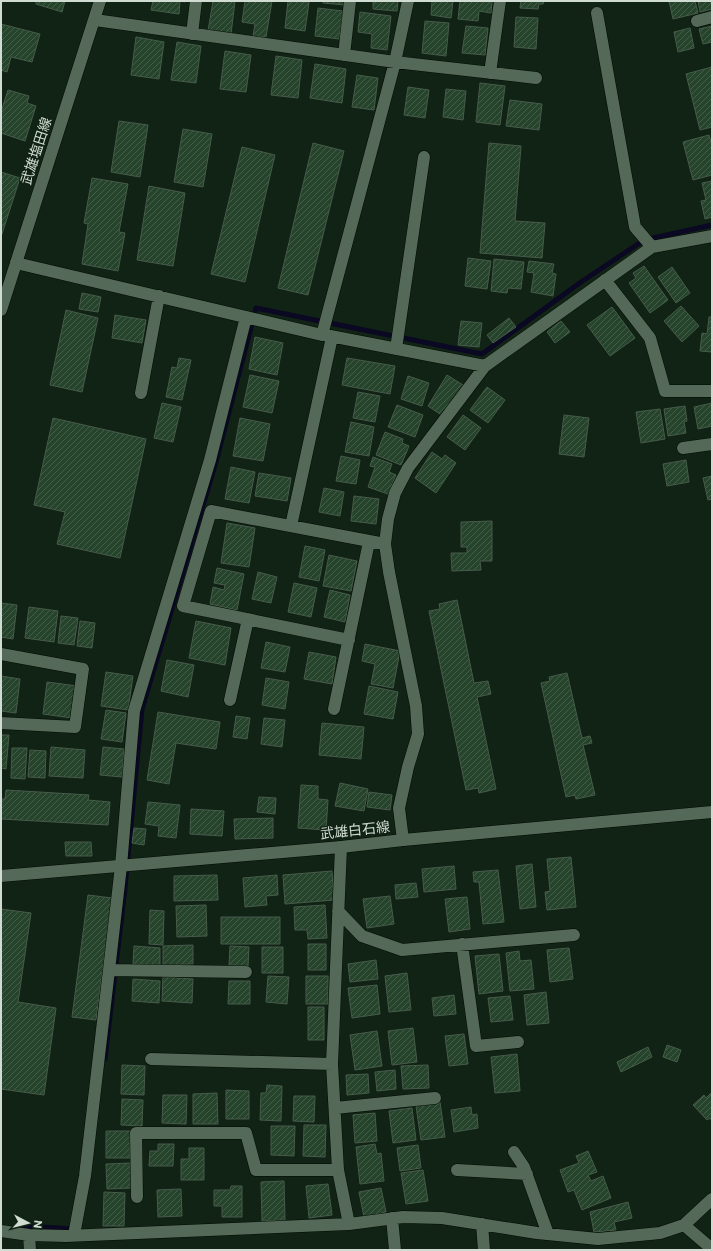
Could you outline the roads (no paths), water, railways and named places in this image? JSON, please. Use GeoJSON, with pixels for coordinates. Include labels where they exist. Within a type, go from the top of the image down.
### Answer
{"type":"FeatureCollection","features":[{"type":"Feature","properties":{"kind":"street","name":"武雄塩田線"},"geometry":{"type":"LineString","coordinates":[[1,310],[100,1]]}},
{"type":"Feature","properties":{"kind":"street"},"geometry":{"type":"LineString","coordinates":[[192,34],[196,1]]}},
{"type":"Feature","properties":{"kind":"street"},"geometry":{"type":"LineString","coordinates":[[344,55],[350,1]]}},
{"type":"Feature","properties":{"kind":"street"},"geometry":{"type":"LineString","coordinates":[[291,526],[327,336],[408,1]]}},
{"type":"Feature","properties":{"kind":"street"},"geometry":{"type":"LineString","coordinates":[[490,73],[500,1]]}},
{"type":"Feature","properties":{"kind":"street"},"geometry":{"type":"LineString","coordinates":[[597,13],[635,227],[652,247]]}},
{"type":"Feature","properties":{"kind":"street"},"geometry":{"type":"LineString","coordinates":[[696,22],[712,17]]}},
{"type":"Feature","properties":{"kind":"street"},"geometry":{"type":"LineString","coordinates":[[95,20],[394,62],[536,78]]}},
{"type":"Feature","properties":{"kind":"street"},"geometry":{"type":"LineString","coordinates":[[396,348],[424,157]]}},
{"type":"Feature","properties":{"kind":"street"},"geometry":{"type":"LineString","coordinates":[[403,840],[399,808],[408,767],[418,734],[416,706],[389,572],[385,544],[388,519],[395,493],[408,468],[485,366],[652,247],[712,236]]}},
{"type":"Feature","properties":{"kind":"street"},"geometry":{"type":"LineString","coordinates":[[16,263],[327,336],[485,366]]}},
{"type":"Feature","properties":{"kind":"street"},"geometry":{"type":"LineString","coordinates":[[606,280],[650,338],[665,391],[712,391]]}},
{"type":"Feature","properties":{"kind":"street"},"geometry":{"type":"LineString","coordinates":[[141,393],[159,296]]}},
{"type":"Feature","properties":{"kind":"street"},"geometry":{"type":"LineString","coordinates":[[74,1235],[85,1176],[121,866],[134,711],[210,460],[246,317]]}},
{"type":"Feature","properties":{"kind":"street"},"geometry":{"type":"LineString","coordinates":[[683,448],[712,444]]}},
{"type":"Feature","properties":{"kind":"street"},"geometry":{"type":"LineString","coordinates":[[349,640],[183,606],[211,511],[385,544]]}},
{"type":"Feature","properties":{"kind":"street"},"geometry":{"type":"LineString","coordinates":[[334,709],[369,542]]}},
{"type":"Feature","properties":{"kind":"street"},"geometry":{"type":"LineString","coordinates":[[230,700],[248,619]]}},
{"type":"Feature","properties":{"kind":"street"},"geometry":{"type":"LineString","coordinates":[[1,654],[83,669],[75,728],[1,723]]}},
{"type":"Feature","properties":{"kind":"street","name":"武雄白石線"},"geometry":{"type":"LineString","coordinates":[[1,876],[341,847],[712,812]]}},
{"type":"Feature","properties":{"kind":"street"},"geometry":{"type":"LineString","coordinates":[[341,847],[332,1064],[338,1170],[349,1224]]}},
{"type":"Feature","properties":{"kind":"street"},"geometry":{"type":"LineString","coordinates":[[338,910],[362,936],[402,950],[574,935]]}},
{"type":"Feature","properties":{"kind":"street"},"geometry":{"type":"LineString","coordinates":[[462,944],[476,1046],[518,1042]]}},
{"type":"Feature","properties":{"kind":"street"},"geometry":{"type":"LineString","coordinates":[[109,970],[246,972]]}},
{"type":"Feature","properties":{"kind":"street"},"geometry":{"type":"LineString","coordinates":[[151,1059],[332,1064]]}},
{"type":"Feature","properties":{"kind":"street"},"geometry":{"type":"LineString","coordinates":[[335,1108],[435,1098]]}},
{"type":"Feature","properties":{"kind":"street"},"geometry":{"type":"LineString","coordinates":[[137,1196],[136,1133],[246,1133],[256,1170],[338,1170]]}},
{"type":"Feature","properties":{"kind":"street"},"geometry":{"type":"LineString","coordinates":[[514,1152],[527,1174],[548,1234]]}},
{"type":"Feature","properties":{"kind":"street"},"geometry":{"type":"LineString","coordinates":[[457,1170],[527,1174]]}},
{"type":"Feature","properties":{"kind":"street"},"geometry":{"type":"LineString","coordinates":[[1,1230],[29,1235],[74,1235],[349,1224],[403,1217],[442,1218],[548,1234],[598,1239],[660,1233],[684,1225],[712,1199]]}},
{"type":"Feature","properties":{"kind":"street"},"geometry":{"type":"LineString","coordinates":[[392,1218],[395,1250]]}},
{"type":"Feature","properties":{"kind":"street"},"geometry":{"type":"LineString","coordinates":[[482,1224],[484,1250]]}},
{"type":"Feature","properties":{"kind":"street"},"geometry":{"type":"LineString","coordinates":[[684,1225],[712,1249]]}},
{"type":"Feature","properties":{"kind":"street"},"geometry":{"type":"LineString","coordinates":[[29,1235],[30,1250]]}},
{"type":"Feature","properties":{"kind":"waterway"},"geometry":{"type":"LineString","coordinates":[[105,1059],[125,888],[142,709],[216,462],[256,308],[482,354],[581,282],[644,240],[712,225]]}},
{"type":"Feature","properties":{"kind":"waterway"},"geometry":{"type":"LineString","coordinates":[[24,1235],[23,1226],[76,1229]]}}]}
